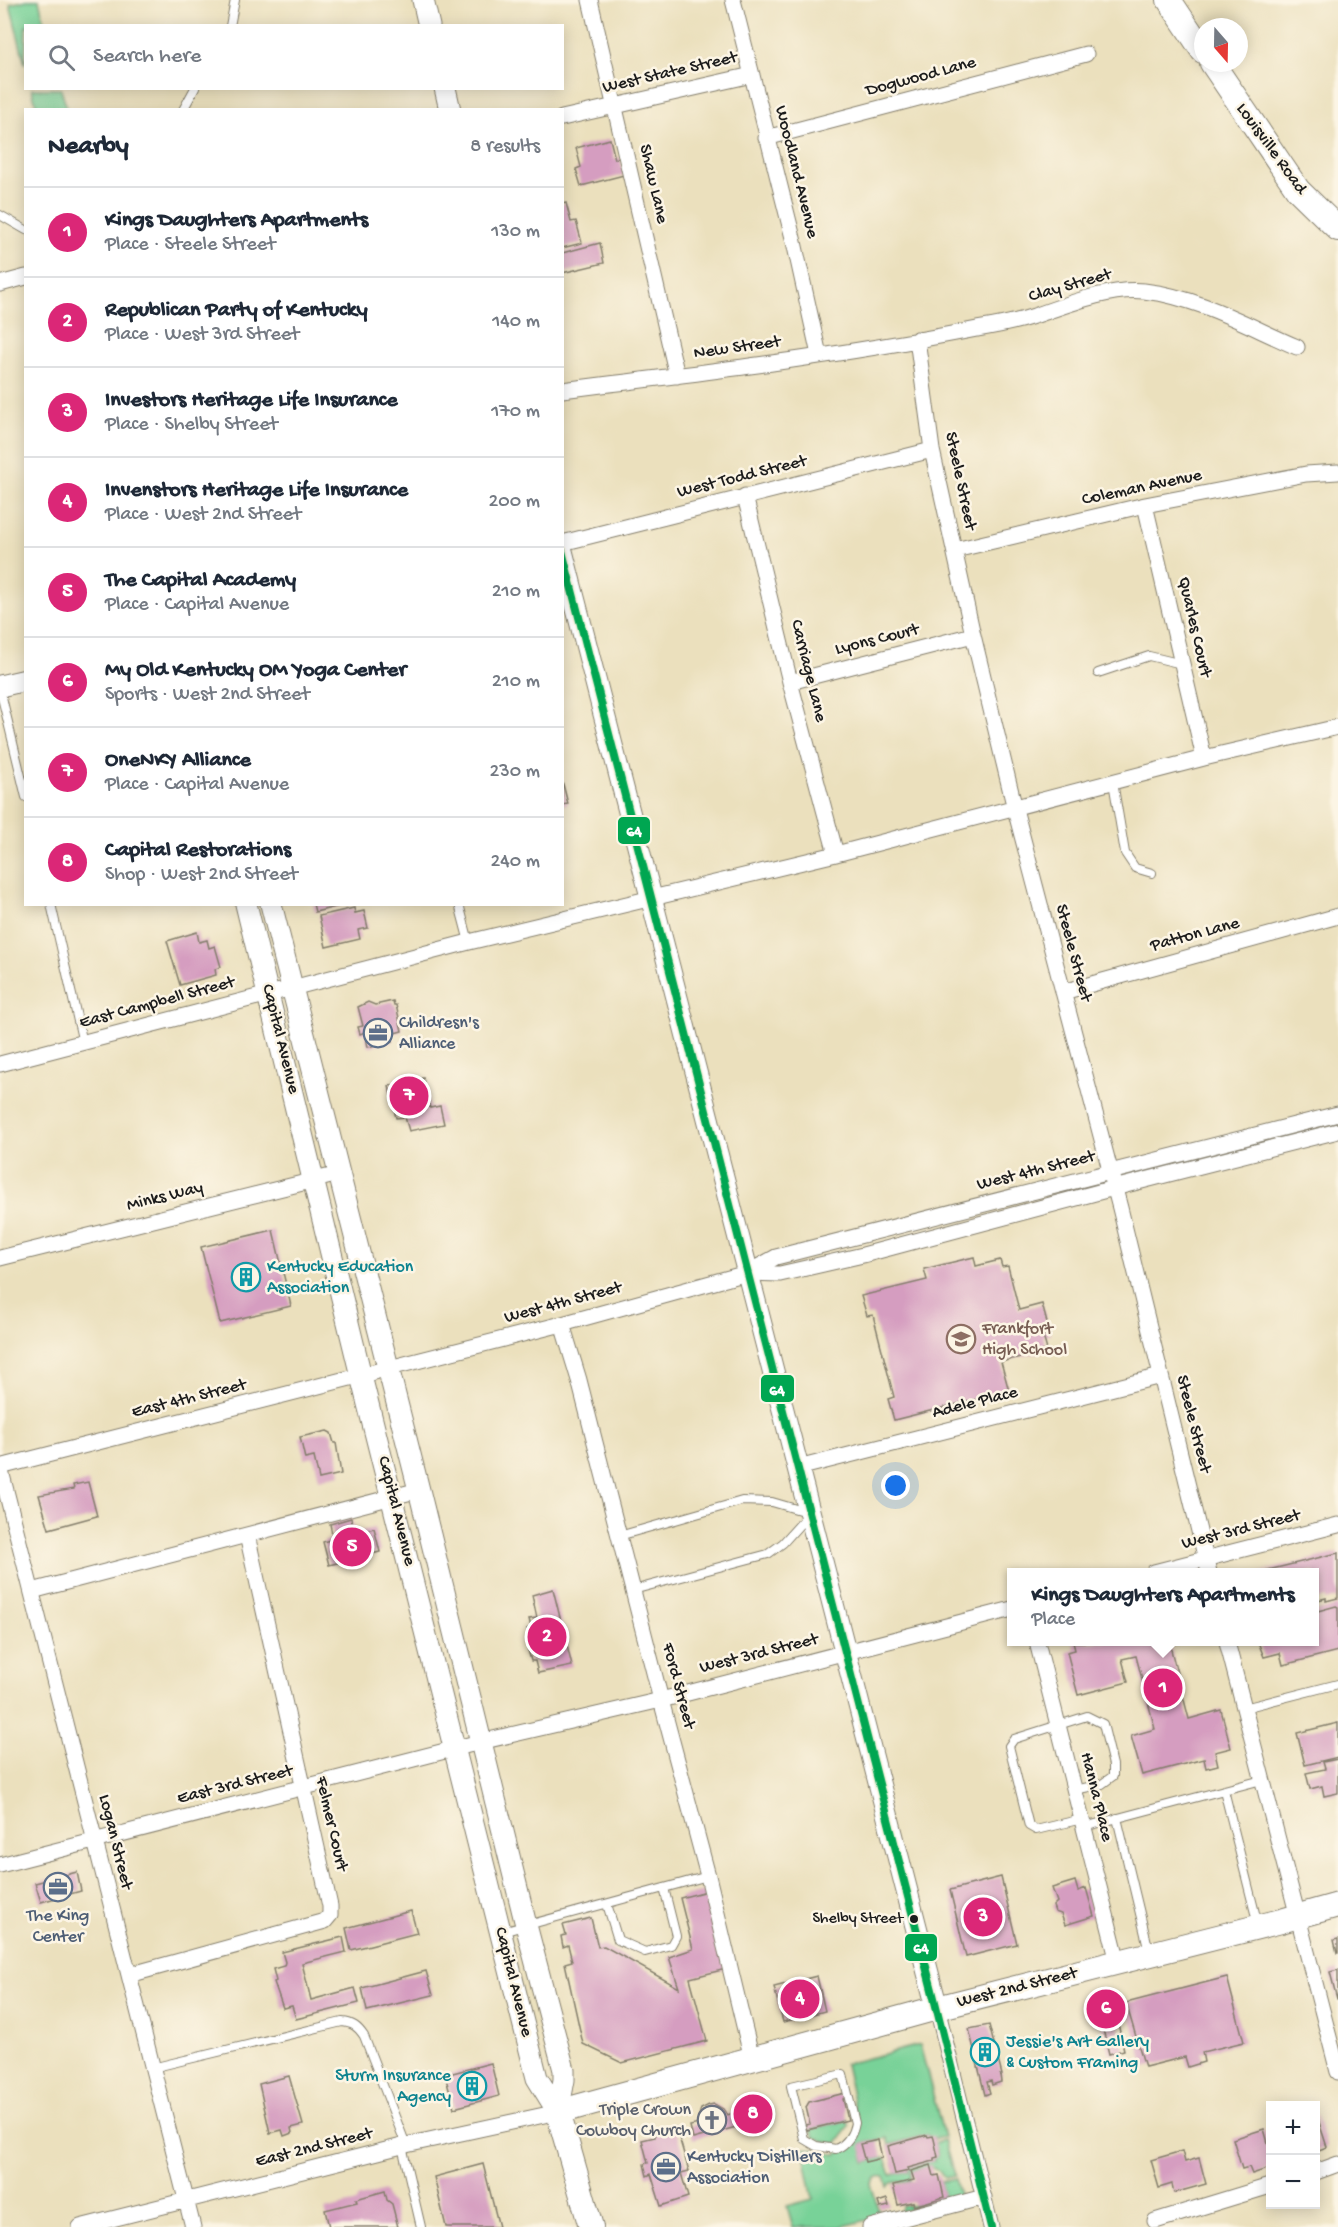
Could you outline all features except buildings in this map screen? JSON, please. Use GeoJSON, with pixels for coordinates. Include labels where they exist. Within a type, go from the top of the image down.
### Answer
{"type":"FeatureCollection","features":[{"type":"Feature","properties":{"kind":"main road"},"geometry":{"type":"LineString","coordinates":[[423,0],[429,24]]}},
{"type":"Feature","properties":{"kind":"main road"},"geometry":{"type":"LineString","coordinates":[[1169,0],[1194,38]]}},
{"type":"Feature","properties":{"kind":"main road","name":"Louisville Road"},"geometry":{"type":"LineString","coordinates":[[1218,72],[1298,190],[1338,228]]}},
{"type":"Feature","properties":{"kind":"main road"},"geometry":{"type":"LineString","coordinates":[[445,90],[450,108]]}},
{"type":"Feature","properties":{"kind":"main road"},"geometry":{"type":"LineString","coordinates":[[564,559],[937,2008]]}},
{"type":"Feature","properties":{"kind":"main road"},"geometry":{"type":"LineString","coordinates":[[0,688],[24,681]]}},
{"type":"Feature","properties":{"kind":"main road","name":"Capital Avenue"},"geometry":{"type":"LineString","coordinates":[[247,906],[361,1376],[537,2078],[558,2112],[591,2227]]}},
{"type":"Feature","properties":{"kind":"main road","name":"Capital Avenue"},"geometry":{"type":"LineString","coordinates":[[272,906],[564,2070],[558,2112]]}},
{"type":"Feature","properties":{"kind":"main road","name":"West 2nd Street"},"geometry":{"type":"LineString","coordinates":[[558,2112],[937,2008],[1338,1905]]}},
{"type":"Feature","properties":{"kind":"street","name":"Shaw Lane"},"geometry":{"type":"LineString","coordinates":[[590,0],[677,376]]}},
{"type":"Feature","properties":{"kind":"street","name":"Woodland Avenue"},"geometry":{"type":"LineString","coordinates":[[733,0],[794,242],[819,355]]}},
{"type":"Feature","properties":{"kind":"street","name":"Dogwood Lane"},"geometry":{"type":"LineString","coordinates":[[766,138],[1086,54]]}},
{"type":"Feature","properties":{"kind":"street","name":"West State Street"},"geometry":{"type":"LineString","coordinates":[[564,118],[752,75]]}},
{"type":"Feature","properties":{"kind":"street"},"geometry":{"type":"LineString","coordinates":[[0,284],[24,278]]}},
{"type":"Feature","properties":{"kind":"street","name":"Clay Street"},"geometry":{"type":"LineString","coordinates":[[917,339],[993,326],[1034,316],[1064,304],[1123,291],[1143,291],[1184,298],[1298,347]]}},
{"type":"Feature","properties":{"kind":"street","name":"New Street"},"geometry":{"type":"LineString","coordinates":[[564,390],[677,376],[917,339]]}},
{"type":"Feature","properties":{"kind":"street","name":"Steele Street"},"geometry":{"type":"LineString","coordinates":[[917,339],[932,450],[1015,809],[1110,1172],[1207,1566]]}},
{"type":"Feature","properties":{"kind":"street","name":"West Todd Street"},"geometry":{"type":"LineString","coordinates":[[564,542],[932,450]]}},
{"type":"Feature","properties":{"kind":"street","name":"Coleman Avenue"},"geometry":{"type":"LineString","coordinates":[[955,550],[1145,505],[1306,474],[1338,472]]}},
{"type":"Feature","properties":{"kind":"street","name":"Carriage Lane"},"geometry":{"type":"LineString","coordinates":[[745,496],[790,682],[836,854]]}},
{"type":"Feature","properties":{"kind":"street","name":"Quarles Court"},"geometry":{"type":"LineString","coordinates":[[1145,505],[1204,758]]}},
{"type":"Feature","properties":{"kind":"street","name":"Lyons Court"},"geometry":{"type":"LineString","coordinates":[[790,682],[974,635]]}},
{"type":"Feature","properties":{"kind":"street","name":"East Campbell Street"},"geometry":{"type":"LineString","coordinates":[[0,1064],[469,942],[836,854],[1204,758],[1338,727]]}},
{"type":"Feature","properties":{"kind":"street","name":"Patton Lane"},"geometry":{"type":"LineString","coordinates":[[1063,992],[1338,916]]}},
{"type":"Feature","properties":{"kind":"street","name":"West 4th Street"},"geometry":{"type":"LineString","coordinates":[[388,1368],[562,1324],[747,1273],[776,1257],[1338,1114]]}},
{"type":"Feature","properties":{"kind":"street","name":"West 4th Street"},"geometry":{"type":"LineString","coordinates":[[747,1273],[780,1274],[863,1255],[1338,1131]]}},
{"type":"Feature","properties":{"kind":"street","name":"Minks Way"},"geometry":{"type":"LineString","coordinates":[[0,1258],[339,1174]]}},
{"type":"Feature","properties":{"kind":"street","name":"Ford Street"},"geometry":{"type":"LineString","coordinates":[[562,1324],[708,1876],[752,2059]]}},
{"type":"Feature","properties":{"kind":"street","name":"East 4th Street"},"geometry":{"type":"LineString","coordinates":[[0,1467],[388,1368]]}},
{"type":"Feature","properties":{"kind":"street","name":"Adele Place"},"geometry":{"type":"LineString","coordinates":[[798,1468],[1161,1376]]}},
{"type":"Feature","properties":{"kind":"street","name":"Logan Street"},"geometry":{"type":"LineString","coordinates":[[0,1467],[193,2227]]}},
{"type":"Feature","properties":{"kind":"street"},"geometry":{"type":"LineString","coordinates":[[32,1591],[419,1490]]}},
{"type":"Feature","properties":{"kind":"street","name":"West 3rd Street"},"geometry":{"type":"LineString","coordinates":[[1189,1568],[1207,1566],[1338,1525]]}},
{"type":"Feature","properties":{"kind":"street","name":"Felmer Court"},"geometry":{"type":"LineString","coordinates":[[129,1975],[325,1922],[330,1915],[330,1906],[247,1535]]}},
{"type":"Feature","properties":{"kind":"street","name":"West 3rd Street"},"geometry":{"type":"LineString","coordinates":[[480,1742],[661,1700],[1007,1610]]}},
{"type":"Feature","properties":{"kind":"street","name":"Hanna Place"},"geometry":{"type":"LineString","coordinates":[[1038,1646],[1118,1962]]}},
{"type":"Feature","properties":{"kind":"street"},"geometry":{"type":"LineString","coordinates":[[1228,1646],[1338,2072]]}},
{"type":"Feature","properties":{"kind":"street","name":"East 3rd Street"},"geometry":{"type":"LineString","coordinates":[[0,1866],[480,1742]]}},
{"type":"Feature","properties":{"kind":"street"},"geometry":{"type":"LineString","coordinates":[[937,2008],[991,2227]]}},
{"type":"Feature","properties":{"kind":"street","name":"East 2nd Street"},"geometry":{"type":"LineString","coordinates":[[80,2227],[404,2146],[558,2112]]}},
{"type":"Feature","properties":{"kind":"street"},"geometry":{"type":"LineString","coordinates":[[1320,2171],[1338,2164]]}},
{"type":"Feature","properties":{"kind":"street"},"geometry":{"type":"LineString","coordinates":[[1155,2221],[1266,2187]]}},
{"type":"Feature","properties":{"kind":"street"},"geometry":{"type":"LineString","coordinates":[[870,2227],[984,2197]]}},
{"type":"Feature","properties":{"kind":"lane"},"geometry":{"type":"LineString","coordinates":[[230,24],[235,0]]}},
{"type":"Feature","properties":{"kind":"lane"},"geometry":{"type":"LineString","coordinates":[[184,108],[194,90]]}},
{"type":"Feature","properties":{"kind":"lane"},"geometry":{"type":"LineString","coordinates":[[0,215],[24,229]]}},
{"type":"Feature","properties":{"kind":"lane"},"geometry":{"type":"LineString","coordinates":[[1098,673],[1149,656],[1182,664]]}},
{"type":"Feature","properties":{"kind":"lane"},"geometry":{"type":"LineString","coordinates":[[0,688],[24,789]]}},
{"type":"Feature","properties":{"kind":"lane"},"geometry":{"type":"LineString","coordinates":[[1113,782],[1125,853],[1135,868],[1152,873]]}},
{"type":"Feature","properties":{"kind":"lane"},"geometry":{"type":"LineString","coordinates":[[51,906],[83,1042]]}},
{"type":"Feature","properties":{"kind":"lane"},"geometry":{"type":"LineString","coordinates":[[460,906],[469,942]]}},
{"type":"Feature","properties":{"kind":"lane"},"geometry":{"type":"LineString","coordinates":[[619,1536],[742,1501],[772,1502],[810,1513],[783,1543],[768,1554],[633,1590]]}},
{"type":"Feature","properties":{"kind":"lane"},"geometry":{"type":"LineString","coordinates":[[1244,1708],[1338,1684]]}},
{"type":"Feature","properties":{"kind":"lane"},"geometry":{"type":"LineString","coordinates":[[1075,1790],[1102,1784],[1113,1776],[1113,1765],[1102,1724],[1087,1716],[1014,1739],[1009,1746],[1029,1826],[1036,1830],[1117,1818],[1262,1780]]}},
{"type":"Feature","properties":{"kind":"lane"},"geometry":{"type":"LineString","coordinates":[[1224,1790],[1258,1927]]}},
{"type":"Feature","properties":{"kind":"lane"},"geometry":{"type":"LineString","coordinates":[[1117,1818],[1150,1954]]}},
{"type":"Feature","properties":{"kind":"lane"},"geometry":{"type":"LineString","coordinates":[[500,1932],[708,1876]]}},
{"type":"Feature","properties":{"kind":"lane"},"geometry":{"type":"LineString","coordinates":[[607,1904],[618,1940],[645,1953],[671,1945],[676,1936],[664,1888]]}},
{"type":"Feature","properties":{"kind":"lane"},"geometry":{"type":"LineString","coordinates":[[152,2068],[342,2022],[350,2022],[358,2027],[364,2036],[404,2146],[421,2227]]}},
{"type":"Feature","properties":{"kind":"lane"},"geometry":{"type":"LineString","coordinates":[[843,2074],[855,2123],[850,2137],[836,2149],[816,2146],[804,2139],[791,2086],[809,2082],[843,2074]]}},
{"type":"Feature","properties":{"kind":"green space"},"geometry":{"type":"Polygon","coordinates":[[[39,0],[45,24],[24,24],[24,60],[10,4],[39,0]]]}},
{"type":"Feature","properties":{"kind":"green space"},"geometry":{"type":"Polygon","coordinates":[[[32,90],[61,90],[67,108],[37,108],[32,90]]]}},
{"type":"Feature","properties":{"kind":"green space"},"geometry":{"type":"Polygon","coordinates":[[[920,2045],[944,2137],[934,2139],[927,2135],[889,2145],[887,2138],[861,2144],[865,2162],[885,2157],[891,2175],[909,2171],[908,2168],[934,2161],[934,2158],[938,2156],[934,2143],[944,2140],[954,2176],[944,2178],[931,2166],[911,2171],[910,2180],[891,2183],[888,2187],[885,2177],[879,2177],[871,2184],[878,2209],[881,2212],[888,2210],[891,2214],[840,2227],[793,2227],[787,2206],[813,2199],[803,2149],[837,2154],[850,2145],[857,2132],[858,2122],[845,2064],[920,2045]]]}},
{"type":"Feature","properties":{"kind":"green space"},"geometry":{"type":"Polygon","coordinates":[[[848,2120],[849,2126],[836,2144],[814,2137],[811,2129],[848,2120]]]}},
{"type":"Feature","properties":{"kind":"green space"},"geometry":{"type":"Polygon","coordinates":[[[955,2179],[959,2196],[900,2212],[903,2206],[914,2206],[944,2197],[940,2182],[955,2179]]]}},
{"type":"Feature","properties":{"kind":"transit line","name":"64"},"geometry":{"type":"LineString","coordinates":[[564,559],[991,2227]]}},
{"type":"Feature","properties":{"kind":"place","name":"Childresn's Alliance"},"geometry":{"type":"Point","coordinates":[378,1033]}},
{"type":"Feature","properties":{"kind":"place","name":"OneNKY Alliance"},"geometry":{"type":"Point","coordinates":[409,1096]}},
{"type":"Feature","properties":{"kind":"place","name":"Kentucky Education Association"},"geometry":{"type":"Point","coordinates":[246,1277]}},
{"type":"Feature","properties":{"kind":"place","name":"Frankfort High School"},"geometry":{"type":"Point","coordinates":[961,1339]}},
{"type":"Feature","properties":{"kind":"place","name":"The Capital Academy"},"geometry":{"type":"Point","coordinates":[352,1547]}},
{"type":"Feature","properties":{"kind":"place","name":"Republican Party of Kentucky"},"geometry":{"type":"Point","coordinates":[547,1637]}},
{"type":"Feature","properties":{"kind":"place","name":"Kings Daughters Apartments"},"geometry":{"type":"Point","coordinates":[1163,1688]}},
{"type":"Feature","properties":{"kind":"place","name":"The King Center"},"geometry":{"type":"Point","coordinates":[58,1887]}},
{"type":"Feature","properties":{"kind":"place","name":"Investors Heritage Life Insurance"},"geometry":{"type":"Point","coordinates":[983,1917]}},
{"type":"Feature","properties":{"kind":"place","name":"Shelby Street"},"geometry":{"type":"Point","coordinates":[914,1919]}},
{"type":"Feature","properties":{"kind":"place","name":"Invenstors Heritage Life Insurance"},"geometry":{"type":"Point","coordinates":[800,1999]}},
{"type":"Feature","properties":{"kind":"place","name":"My Old Kentucky OM Yoga Center"},"geometry":{"type":"Point","coordinates":[1106,2009]}},
{"type":"Feature","properties":{"kind":"place","name":"Jessie's Art Gallery & Custom Framing"},"geometry":{"type":"Point","coordinates":[985,2052]}},
{"type":"Feature","properties":{"kind":"place","name":"Sturm Insurance Agency"},"geometry":{"type":"Point","coordinates":[472,2086]}},
{"type":"Feature","properties":{"kind":"place","name":"Capital Restorations"},"geometry":{"type":"Point","coordinates":[753,2114]}},
{"type":"Feature","properties":{"kind":"place","name":"Triple Crown Cowboy Church"},"geometry":{"type":"Point","coordinates":[712,2120]}},
{"type":"Feature","properties":{"kind":"place","name":"Kentucky Distillers Association"},"geometry":{"type":"Point","coordinates":[666,2167]}}]}
